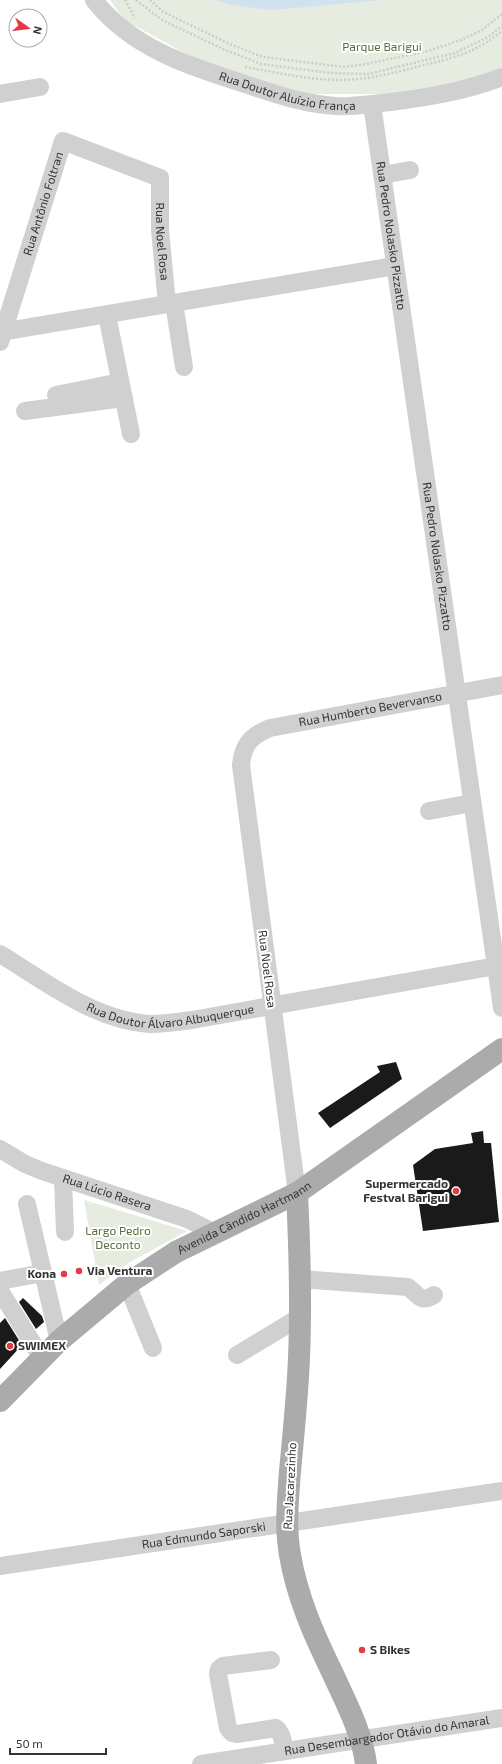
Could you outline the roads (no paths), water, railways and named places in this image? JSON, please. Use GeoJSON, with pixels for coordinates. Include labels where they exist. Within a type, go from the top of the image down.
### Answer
{"type":"FeatureCollection","features":[{"type":"Feature","properties":{"kind":"main road","name":"Avenida Cândido Hartmann"},"geometry":{"type":"LineString","coordinates":[[0,1401],[58,1341],[127,1284],[176,1252],[297,1193],[502,1049]]}},
{"type":"Feature","properties":{"kind":"main road","name":"Rua Jacarezinho"},"geometry":{"type":"LineString","coordinates":[[297,1193],[300,1317],[298,1377],[287,1523],[290,1555],[303,1605],[316,1640],[348,1706],[361,1740],[366,1764]]}},
{"type":"Feature","properties":{"kind":"street","name":"Rua Doutor Aluízio França"},"geometry":{"type":"LineString","coordinates":[[94,0],[118,25],[138,40],[177,61],[300,101],[337,106],[372,104],[451,93],[477,87],[502,77]]}},
{"type":"Feature","properties":{"kind":"street"},"geometry":{"type":"LineString","coordinates":[[0,94],[40,88]]}},
{"type":"Feature","properties":{"kind":"street","name":"Rua Pedro Nolasko Pizzatto"},"geometry":{"type":"LineString","coordinates":[[372,104],[502,1008]]}},
{"type":"Feature","properties":{"kind":"street","name":"Rua Antônio Foltran"},"geometry":{"type":"LineString","coordinates":[[1,335],[63,141],[160,178]]}},
{"type":"Feature","properties":{"kind":"street"},"geometry":{"type":"LineString","coordinates":[[382,175],[410,170]]}},
{"type":"Feature","properties":{"kind":"street","name":"Rua Noel Rosa"},"geometry":{"type":"LineString","coordinates":[[160,178],[160,230],[170,304],[184,367]]}},
{"type":"Feature","properties":{"kind":"street"},"geometry":{"type":"LineString","coordinates":[[1,335],[107,315],[395,266]]}},
{"type":"Feature","properties":{"kind":"street"},"geometry":{"type":"LineString","coordinates":[[107,315],[131,434]]}},
{"type":"Feature","properties":{"kind":"street"},"geometry":{"type":"LineString","coordinates":[[56,395],[122,390]]}},
{"type":"Feature","properties":{"kind":"street"},"geometry":{"type":"LineString","coordinates":[[26,411],[122,390]]}},
{"type":"Feature","properties":{"kind":"street","name":"Rua Humberto Bevervanso"},"geometry":{"type":"LineString","coordinates":[[245,746],[260,732],[270,728],[502,685]]}},
{"type":"Feature","properties":{"kind":"street","name":"Rua Noel Rosa"},"geometry":{"type":"LineString","coordinates":[[245,746],[241,765],[297,1193]]}},
{"type":"Feature","properties":{"kind":"street"},"geometry":{"type":"LineString","coordinates":[[429,811],[472,803]]}},
{"type":"Feature","properties":{"kind":"street","name":"Rua Doutor Álvaro Albuquerque"},"geometry":{"type":"LineString","coordinates":[[0,954],[78,1002],[98,1011],[130,1021],[150,1024],[173,1022],[272,1006],[496,966]]}},
{"type":"Feature","properties":{"kind":"street","name":"Rua Lúcio Rasera"},"geometry":{"type":"LineString","coordinates":[[0,1149],[24,1164],[187,1219],[215,1232]]}},
{"type":"Feature","properties":{"kind":"street"},"geometry":{"type":"LineString","coordinates":[[63,1178],[65,1232]]}},
{"type":"Feature","properties":{"kind":"street"},"geometry":{"type":"LineString","coordinates":[[27,1204],[58,1341]]}},
{"type":"Feature","properties":{"kind":"street"},"geometry":{"type":"LineString","coordinates":[[0,1281],[43,1273]]}},
{"type":"Feature","properties":{"kind":"street"},"geometry":{"type":"LineString","coordinates":[[300,1280],[320,1280],[408,1287],[420,1298],[428,1299],[434,1295]]}},
{"type":"Feature","properties":{"kind":"street"},"geometry":{"type":"LineString","coordinates":[[127,1284],[153,1348]]}},
{"type":"Feature","properties":{"kind":"street"},"geometry":{"type":"LineString","coordinates":[[0,1291],[42,1358]]}},
{"type":"Feature","properties":{"kind":"street"},"geometry":{"type":"LineString","coordinates":[[237,1355],[300,1317]]}},
{"type":"Feature","properties":{"kind":"street","name":"Rua Edmundo Saporski"},"geometry":{"type":"LineString","coordinates":[[0,1566],[502,1491]]}},
{"type":"Feature","properties":{"kind":"street"},"geometry":{"type":"LineString","coordinates":[[235,1761],[232,1733],[228,1728],[218,1674],[219,1669],[223,1666],[271,1660]]}},
{"type":"Feature","properties":{"kind":"street","name":"Rua Desembargador Otávio do Amaral"},"geometry":{"type":"LineString","coordinates":[[201,1764],[235,1761],[284,1751],[502,1718]]}},
{"type":"Feature","properties":{"kind":"street"},"geometry":{"type":"LineString","coordinates":[[232,1733],[237,1734],[276,1728],[280,1731],[284,1751]]}},
{"type":"Feature","properties":{"kind":"water"},"geometry":{"type":"Polygon","coordinates":[[[213,0],[381,0],[273,10],[237,6],[213,0]]]}},
{"type":"Feature","properties":{"kind":"place","name":"Supermercado Festval Barigui"},"geometry":{"type":"Point","coordinates":[456,1191]}},
{"type":"Feature","properties":{"kind":"place","name":"Via Ventura"},"geometry":{"type":"Point","coordinates":[79,1271]}},
{"type":"Feature","properties":{"kind":"place","name":"Kona"},"geometry":{"type":"Point","coordinates":[64,1274]}},
{"type":"Feature","properties":{"kind":"place","name":"SWIMEX"},"geometry":{"type":"Point","coordinates":[10,1346]}},
{"type":"Feature","properties":{"kind":"place","name":"S Bikes"},"geometry":{"type":"Point","coordinates":[362,1650]}},
{"type":"Feature","properties":{"kind":"park label","name":"Parque Barigui"},"geometry":{"type":"Point","coordinates":[382,47]}},
{"type":"Feature","properties":{"kind":"park label","name":"Largo Pedro Deconto"},"geometry":{"type":"Point","coordinates":[118,1238]}}]}
